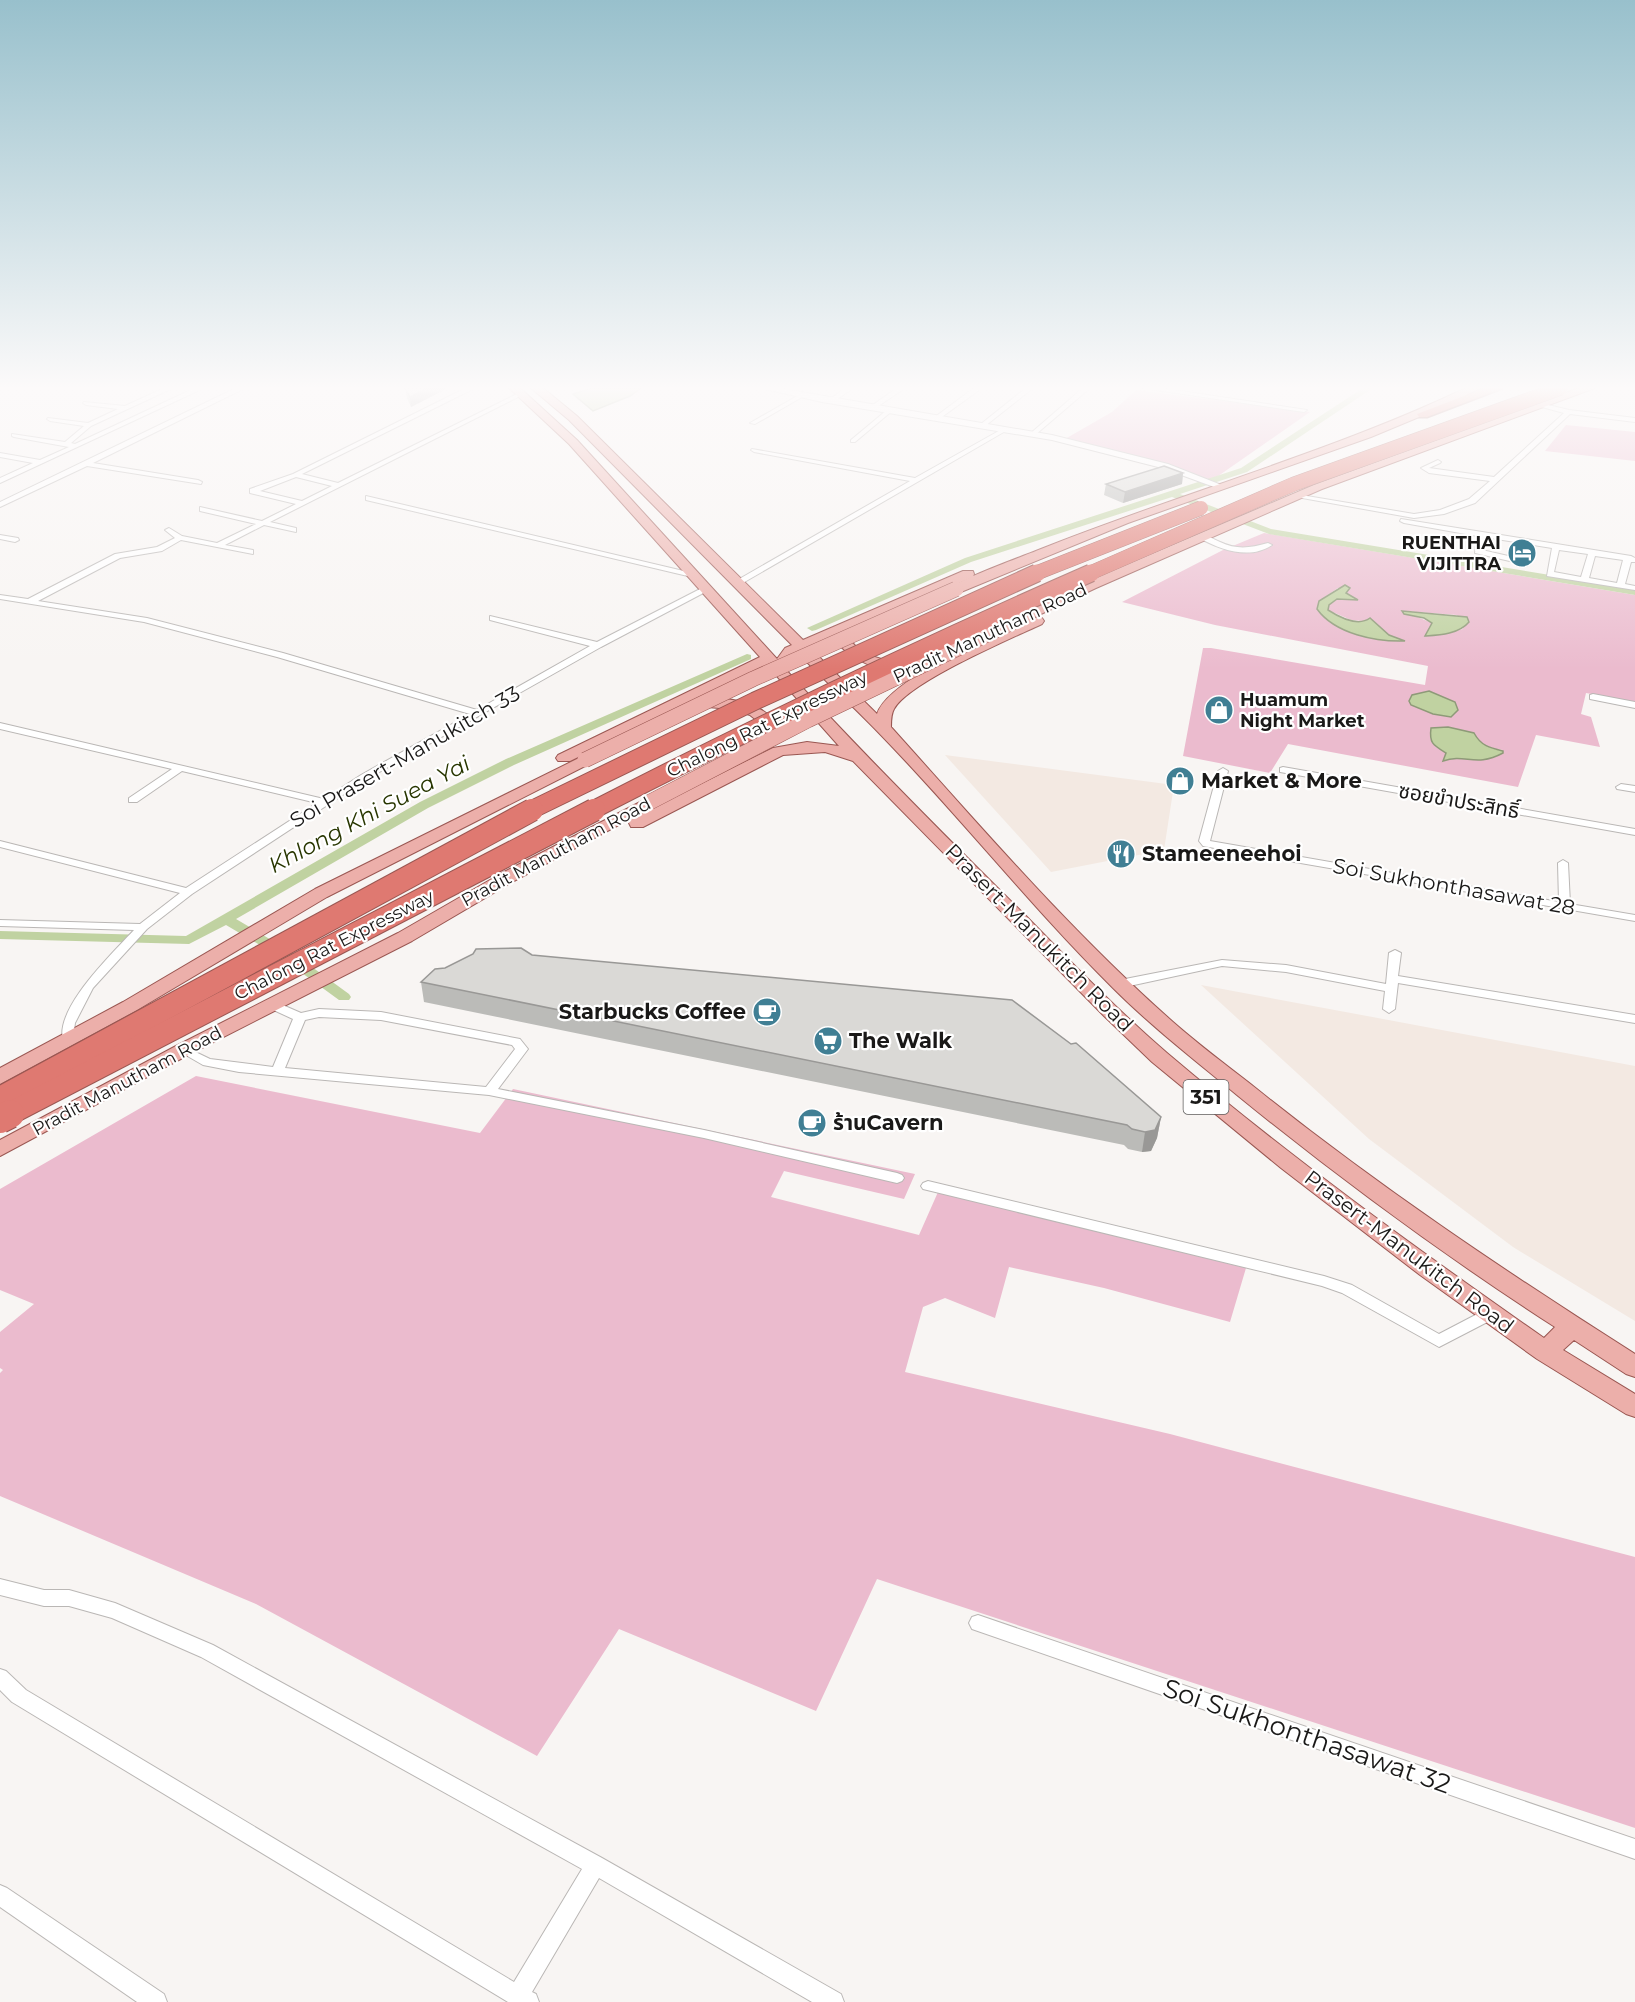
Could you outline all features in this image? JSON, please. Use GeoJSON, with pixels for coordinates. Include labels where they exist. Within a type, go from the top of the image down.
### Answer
{"type":"FeatureCollection","features":[{"type":"Feature","properties":{"kind":"highway","name":"Chalong Rat Expressway"},"geometry":{"type":"LineString","coordinates":[[0,1098],[132,1029],[452,852],[706,723],[980,597],[1121,538],[1277,481]]}},
{"type":"Feature","properties":{"kind":"highway","name":"Chalong Rat Expressway"},"geometry":{"type":"LineString","coordinates":[[0,1119],[719,745],[928,645],[1301,481]]}},
{"type":"Feature","properties":{"kind":"main road","name":"Prasert-Manukitch Road"},"geometry":{"type":"LineString","coordinates":[[608,481],[864,764],[1111,1012],[1159,1057],[1289,1163],[1490,1314],[1635,1407]]}},
{"type":"Feature","properties":{"kind":"main road","name":"Prasert-Manukitch Road"},"geometry":{"type":"LineString","coordinates":[[635,481],[801,645],[843,691],[884,728],[1018,878],[1120,984],[1225,1076],[1294,1131],[1485,1270],[1635,1367]]}},
{"type":"Feature","properties":{"kind":"main road"},"geometry":{"type":"LineString","coordinates":[[321,893],[585,760],[753,679],[956,589],[1048,550],[1185,499],[1218,481]]}},
{"type":"Feature","properties":{"kind":"main road","name":"Pradit Manutham Road"},"geometry":{"type":"LineString","coordinates":[[0,1149],[183,1050],[405,937],[508,877],[808,720],[1090,585],[1332,481]]}},
{"type":"Feature","properties":{"kind":"main road"},"geometry":{"type":"LineString","coordinates":[[780,673],[784,658],[790,651],[801,645],[969,573],[1041,546],[1111,526]]}},
{"type":"Feature","properties":{"kind":"main road"},"geometry":{"type":"LineString","coordinates":[[884,728],[886,708],[897,694],[948,665],[1105,588],[1162,556]]}},
{"type":"Feature","properties":{"kind":"main road"},"geometry":{"type":"LineString","coordinates":[[847,626],[840,635],[842,641],[865,657],[884,664],[916,669],[948,665]]}},
{"type":"Feature","properties":{"kind":"main road"},"geometry":{"type":"LineString","coordinates":[[0,1077],[254,933],[435,824],[768,659]]}},
{"type":"Feature","properties":{"kind":"main road"},"geometry":{"type":"LineString","coordinates":[[405,937],[553,867],[773,754],[822,720],[841,700],[843,691]]}},
{"type":"Feature","properties":{"kind":"main road"},"geometry":{"type":"LineString","coordinates":[[659,712],[697,702],[732,704],[748,709],[773,726],[777,734],[773,754]]}},
{"type":"Feature","properties":{"kind":"main road"},"geometry":{"type":"LineString","coordinates":[[773,754],[803,746],[832,747],[864,764]]}},
{"type":"Feature","properties":{"kind":"main road"},"geometry":{"type":"LineString","coordinates":[[1546,1352],[1571,1327]]}},
{"type":"Feature","properties":{"kind":"street"},"geometry":{"type":"LineString","coordinates":[[0,505],[51,481]]}},
{"type":"Feature","properties":{"kind":"street"},"geometry":{"type":"LineString","coordinates":[[278,481],[253,491],[302,503]]}},
{"type":"Feature","properties":{"kind":"street"},"geometry":{"type":"LineString","coordinates":[[323,481],[339,485]]}},
{"type":"Feature","properties":{"kind":"street"},"geometry":{"type":"LineString","coordinates":[[218,546],[346,481]]}},
{"type":"Feature","properties":{"kind":"street"},"geometry":{"type":"LineString","coordinates":[[738,582],[914,481]]}},
{"type":"Feature","properties":{"kind":"street"},"geometry":{"type":"LineString","coordinates":[[1208,481],[1213,483]]}},
{"type":"Feature","properties":{"kind":"street"},"geometry":{"type":"LineString","coordinates":[[1295,496],[1400,514],[1428,515],[1472,501],[1492,481]]}},
{"type":"Feature","properties":{"kind":"street"},"geometry":{"type":"LineString","coordinates":[[369,498],[692,575]]}},
{"type":"Feature","properties":{"kind":"street"},"geometry":{"type":"LineString","coordinates":[[203,509],[293,530]]}},
{"type":"Feature","properties":{"kind":"street"},"geometry":{"type":"LineString","coordinates":[[1400,514],[1400,520],[1407,522],[1631,559],[1620,586]]}},
{"type":"Feature","properties":{"kind":"street"},"geometry":{"type":"LineString","coordinates":[[169,530],[180,538],[250,552]]}},
{"type":"Feature","properties":{"kind":"street"},"geometry":{"type":"LineString","coordinates":[[1481,535],[1478,550],[1481,553],[1514,560]]}},
{"type":"Feature","properties":{"kind":"street"},"geometry":{"type":"LineString","coordinates":[[0,537],[15,540]]}},
{"type":"Feature","properties":{"kind":"street"},"geometry":{"type":"LineString","coordinates":[[1204,537],[1236,550],[1252,551],[1268,546]]}},
{"type":"Feature","properties":{"kind":"street"},"geometry":{"type":"LineString","coordinates":[[31,601],[118,556],[159,549],[180,538]]}},
{"type":"Feature","properties":{"kind":"street"},"geometry":{"type":"LineString","coordinates":[[1556,547],[1550,574],[1635,588]]}},
{"type":"Feature","properties":{"kind":"street"},"geometry":{"type":"LineString","coordinates":[[1584,580],[1592,553]]}},
{"type":"Feature","properties":{"kind":"street","name":"Soi Prasert-Manukitch 33"},"geometry":{"type":"LineString","coordinates":[[68,1040],[69,1023],[88,987],[143,927],[188,892],[325,802],[598,645],[705,590]]}},
{"type":"Feature","properties":{"kind":"street"},"geometry":{"type":"LineString","coordinates":[[0,597],[144,620],[205,635],[478,713]]}},
{"type":"Feature","properties":{"kind":"street"},"geometry":{"type":"LineString","coordinates":[[493,618],[598,645]]}},
{"type":"Feature","properties":{"kind":"street"},"geometry":{"type":"LineString","coordinates":[[1593,697],[1635,705]]}},
{"type":"Feature","properties":{"kind":"street"},"geometry":{"type":"LineString","coordinates":[[0,726],[325,802]]}},
{"type":"Feature","properties":{"kind":"street"},"geometry":{"type":"LineString","coordinates":[[133,800],[180,768]]}},
{"type":"Feature","properties":{"kind":"street","name":"ซอยขำประสิทธิ์"},"geometry":{"type":"LineString","coordinates":[[1283,770],[1635,832]]}},
{"type":"Feature","properties":{"kind":"street","name":"Soi Sukhonthasawat 28"},"geometry":{"type":"LineString","coordinates":[[1223,771],[1204,841],[1207,844],[1635,918]]}},
{"type":"Feature","properties":{"kind":"street"},"geometry":{"type":"LineString","coordinates":[[1621,787],[1635,789]]}},
{"type":"Feature","properties":{"kind":"street"},"geometry":{"type":"LineString","coordinates":[[0,843],[188,892]]}},
{"type":"Feature","properties":{"kind":"street"},"geometry":{"type":"LineString","coordinates":[[1563,863],[1565,906]]}},
{"type":"Feature","properties":{"kind":"street"},"geometry":{"type":"LineString","coordinates":[[0,923],[143,927]]}},
{"type":"Feature","properties":{"kind":"street"},"geometry":{"type":"LineString","coordinates":[[1389,1009],[1395,953]]}},
{"type":"Feature","properties":{"kind":"street"},"geometry":{"type":"LineString","coordinates":[[1120,984],[1222,963],[1238,963],[1635,1019]]}},
{"type":"Feature","properties":{"kind":"street"},"geometry":{"type":"LineString","coordinates":[[272,1004],[300,1017],[319,1013],[381,1016],[516,1042],[522,1049],[489,1091]]}},
{"type":"Feature","properties":{"kind":"street"},"geometry":{"type":"LineString","coordinates":[[277,1072],[300,1017]]}},
{"type":"Feature","properties":{"kind":"street"},"geometry":{"type":"LineString","coordinates":[[183,1050],[207,1062],[219,1065],[489,1091],[704,1134],[897,1178]]}},
{"type":"Feature","properties":{"kind":"street"},"geometry":{"type":"LineString","coordinates":[[928,1186],[1324,1281],[1347,1289],[1439,1341],[1490,1314]]}},
{"type":"Feature","properties":{"kind":"street"},"geometry":{"type":"LineString","coordinates":[[0,1587],[44,1598],[69,1598],[116,1611],[207,1651],[595,1865],[833,2002]]}},
{"type":"Feature","properties":{"kind":"street","name":"Soi Sukhonthasawat 32"},"geometry":{"type":"LineString","coordinates":[[978,1623],[1635,1849]]}},
{"type":"Feature","properties":{"kind":"street"},"geometry":{"type":"LineString","coordinates":[[0,1677],[19,1696],[523,1999],[595,1865]]}},
{"type":"Feature","properties":{"kind":"street"},"geometry":{"type":"LineString","coordinates":[[0,1895],[156,2002]]}},
{"type":"Feature","properties":{"kind":"shaded area"},"geometry":{"type":"Polygon","coordinates":[[[1264,533],[1635,595],[1635,702],[1586,693],[1581,714],[1591,717],[1600,747],[1536,735],[1518,787],[1288,744],[1270,773],[1183,756],[1203,648],[1425,685],[1428,666],[1215,625],[1122,602],[1223,550],[1264,533]],[[1338,588],[1319,601],[1319,612],[1328,620],[1357,633],[1402,641],[1389,635],[1373,622],[1351,620],[1328,610],[1329,605],[1337,599],[1356,599],[1338,588]],[[1403,611],[1432,623],[1426,636],[1463,629],[1457,615],[1403,611]],[[1431,728],[1433,744],[1446,753],[1444,760],[1503,750],[1489,748],[1478,740],[1431,728]]]}},
{"type":"Feature","properties":{"kind":"shaded area"},"geometry":{"type":"Polygon","coordinates":[[[1345,585],[1350,588],[1346,593],[1358,600],[1337,599],[1329,605],[1328,610],[1354,621],[1360,622],[1370,618],[1389,635],[1405,641],[1382,640],[1357,635],[1334,625],[1325,618],[1317,609],[1319,601],[1345,585]]]}},
{"type":"Feature","properties":{"kind":"shaded area"},"geometry":{"type":"Polygon","coordinates":[[[1402,611],[1467,617],[1469,622],[1455,631],[1425,636],[1432,623],[1424,618],[1404,614],[1402,611]]]}},
{"type":"Feature","properties":{"kind":"shaded area"},"geometry":{"type":"Polygon","coordinates":[[[1429,691],[1455,702],[1458,710],[1451,717],[1433,714],[1411,705],[1409,701],[1412,695],[1429,691]]]}},
{"type":"Feature","properties":{"kind":"shaded area"},"geometry":{"type":"Polygon","coordinates":[[[1448,727],[1474,733],[1483,744],[1503,751],[1503,753],[1478,760],[1458,758],[1443,761],[1446,753],[1433,743],[1431,728],[1448,727]]]}},
{"type":"Feature","properties":{"kind":"shaded area"},"geometry":{"type":"Polygon","coordinates":[[[945,755],[1174,785],[1164,850],[1051,872],[945,755]]]}},
{"type":"Feature","properties":{"kind":"shaded area"},"geometry":{"type":"Polygon","coordinates":[[[1201,985],[1635,1066],[1635,1321],[1513,1247],[1369,1139],[1201,985]]]}},
{"type":"Feature","properties":{"kind":"shaded area"},"geometry":{"type":"Polygon","coordinates":[[[196,1076],[480,1133],[513,1089],[915,1174],[904,1199],[784,1171],[771,1197],[919,1235],[938,1192],[1246,1268],[1230,1322],[1104,1288],[1009,1267],[995,1318],[945,1298],[923,1307],[905,1372],[1170,1434],[1635,1557],[1635,1828],[877,1579],[816,1711],[619,1629],[537,1756],[256,1604],[0,1496],[0,1373],[3,1370],[0,1368],[0,1332],[34,1304],[0,1290],[0,1189],[196,1076]]]}},
{"type":"Feature","properties":{"kind":"building"},"geometry":{"type":"Polygon","coordinates":[[[1114,481],[1157,481],[1125,492],[1106,484],[1114,481]]]}},
{"type":"Feature","properties":{"kind":"building","name":"The Walk"},"geometry":{"type":"Polygon","coordinates":[[[521,948],[532,955],[1012,1000],[1071,1044],[1076,1043],[1161,1117],[1155,1130],[1145,1132],[1132,1129],[1127,1125],[421,982],[435,969],[445,968],[473,954],[476,949],[521,948]]]}},
{"type":"Feature","properties":{"kind":"waterway","name":"Khlong Khi Suea Yai"},"geometry":{"type":"LineString","coordinates":[[812,628],[968,560],[1209,481]]}},
{"type":"Feature","properties":{"kind":"waterway"},"geometry":{"type":"LineString","coordinates":[[1173,494],[1269,531],[1635,592]]}},
{"type":"Feature","properties":{"kind":"waterway","name":"Khlong Khi Suea Yai"},"geometry":{"type":"LineString","coordinates":[[0,935],[189,940],[424,805],[510,762],[747,657]]}},
{"type":"Feature","properties":{"kind":"waterway"},"geometry":{"type":"LineString","coordinates":[[226,919],[285,954],[344,997]]}},
{"type":"Feature","properties":{"kind":"place","name":"RUENTHAI VIJITTRA"},"geometry":{"type":"Point","coordinates":[1522,553]}},
{"type":"Feature","properties":{"kind":"place","name":"Huamum Night Market"},"geometry":{"type":"Point","coordinates":[1219,710]}},
{"type":"Feature","properties":{"kind":"place","name":"Market & More"},"geometry":{"type":"Point","coordinates":[1180,781]}},
{"type":"Feature","properties":{"kind":"place","name":"Stameeneehoi"},"geometry":{"type":"Point","coordinates":[1121,854]}},
{"type":"Feature","properties":{"kind":"place","name":"Starbucks Coffee"},"geometry":{"type":"Point","coordinates":[767,1012]}},
{"type":"Feature","properties":{"kind":"place","name":"The Walk"},"geometry":{"type":"Point","coordinates":[828,1041]}},
{"type":"Feature","properties":{"kind":"place","name":"ร้านCavern"},"geometry":{"type":"Point","coordinates":[812,1123]}}]}
